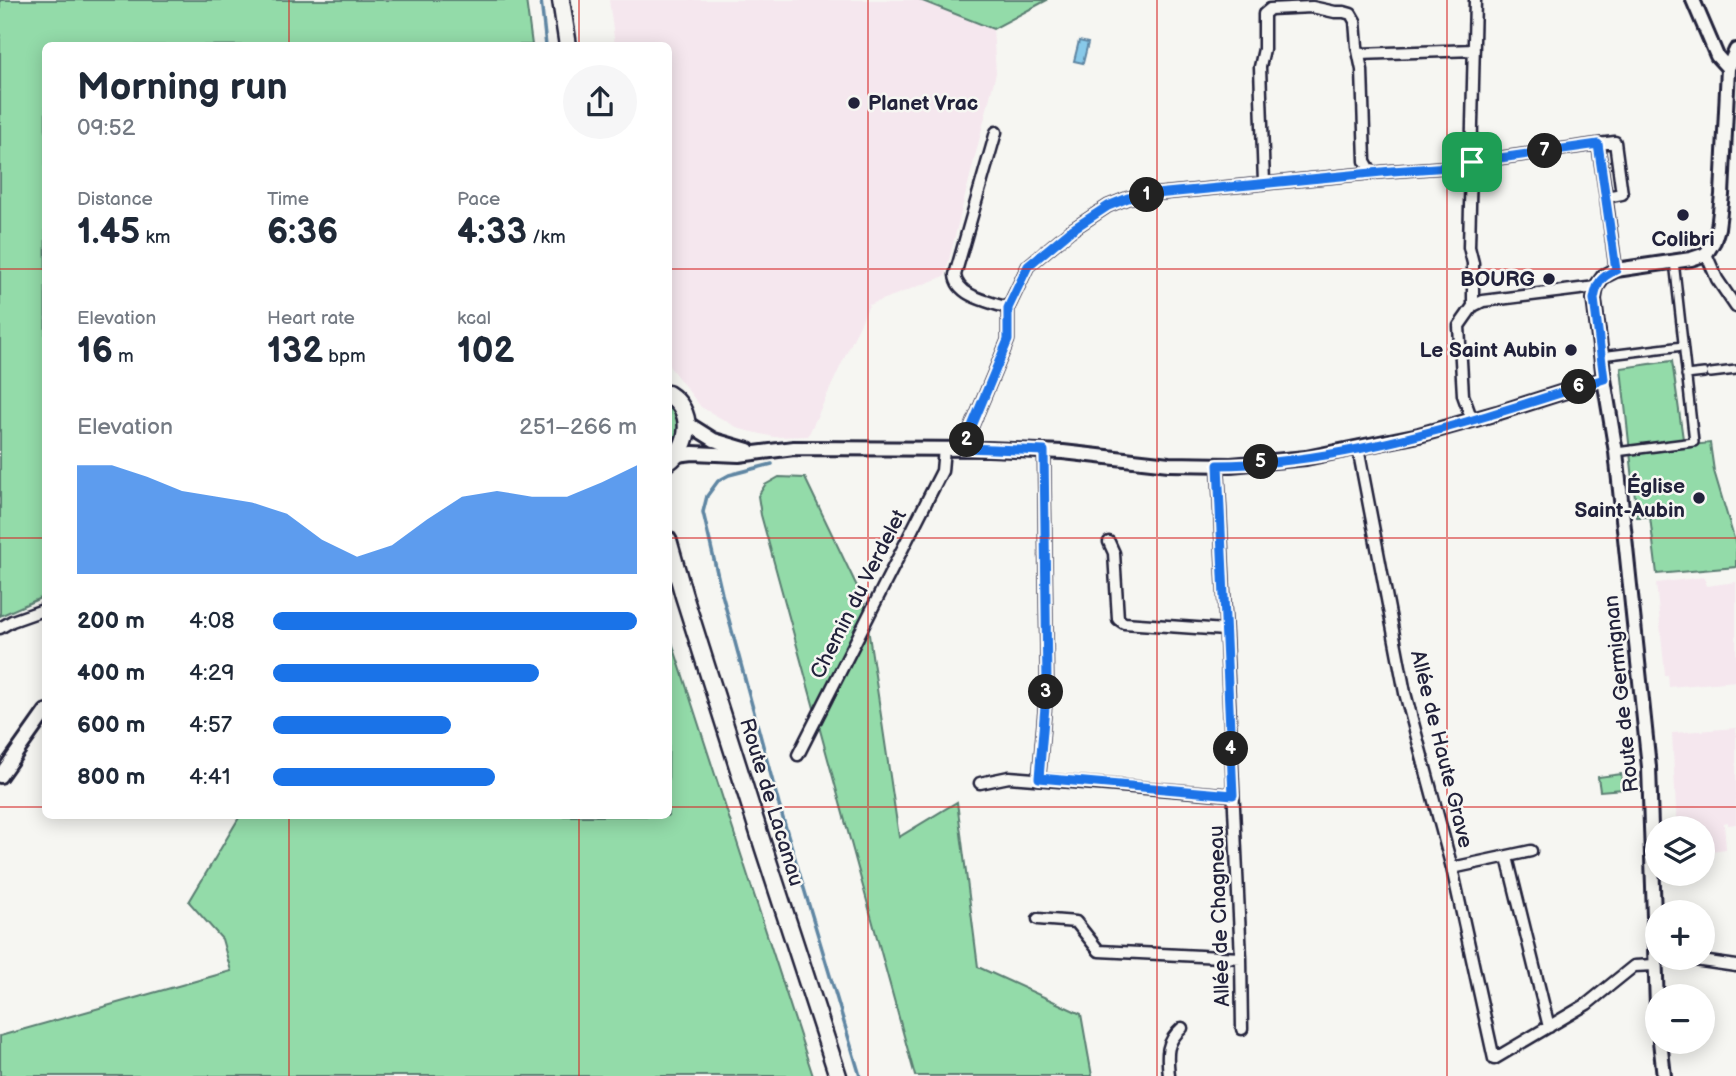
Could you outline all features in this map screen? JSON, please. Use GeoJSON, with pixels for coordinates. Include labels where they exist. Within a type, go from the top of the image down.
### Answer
{"type":"FeatureCollection","features":[{"type":"Feature","properties":{"kind":"main road"},"geometry":{"type":"LineString","coordinates":[[561,0],[567,42]]}},
{"type":"Feature","properties":{"kind":"main road"},"geometry":{"type":"LineString","coordinates":[[672,398],[681,406],[687,423],[686,439],[672,461]]}},
{"type":"Feature","properties":{"kind":"main road","name":"Route de Lacanau"},"geometry":{"type":"LineString","coordinates":[[672,553],[838,1076]]}},
{"type":"Feature","properties":{"kind":"main road"},"geometry":{"type":"LineString","coordinates":[[672,578],[695,628]]}},
{"type":"Feature","properties":{"kind":"street"},"geometry":{"type":"LineString","coordinates":[[1473,306],[1473,263],[1469,247],[1475,0]]}},
{"type":"Feature","properties":{"kind":"street"},"geometry":{"type":"LineString","coordinates":[[1693,0],[1717,56],[1728,68]]}},
{"type":"Feature","properties":{"kind":"street"},"geometry":{"type":"LineString","coordinates":[[1264,183],[1260,67],[1264,49],[1264,14],[1270,9],[1312,7],[1351,14],[1355,22],[1362,70],[1365,161],[1372,173]]}},
{"type":"Feature","properties":{"kind":"street"},"geometry":{"type":"LineString","coordinates":[[1359,54],[1474,50]]}},
{"type":"Feature","properties":{"kind":"street"},"geometry":{"type":"LineString","coordinates":[[1472,420],[1463,395],[1460,327],[1473,306],[1483,300],[1596,287],[1604,276],[1616,270],[1691,259],[1706,254],[1717,234],[1722,195],[1728,68],[1736,50]]}},
{"type":"Feature","properties":{"kind":"street"},"geometry":{"type":"LineString","coordinates":[[996,132],[954,275],[960,289],[1008,308]]}},
{"type":"Feature","properties":{"kind":"street"},"geometry":{"type":"LineString","coordinates":[[966,448],[967,438],[1008,340],[1008,308],[1028,266],[1070,231],[1108,206],[1128,198],[1464,166],[1472,162],[1615,142],[1622,194],[1606,197]]}},
{"type":"Feature","properties":{"kind":"street"},"geometry":{"type":"LineString","coordinates":[[1598,144],[1616,270]]}},
{"type":"Feature","properties":{"kind":"street"},"geometry":{"type":"LineString","coordinates":[[1706,254],[1717,279],[1736,307]]}},
{"type":"Feature","properties":{"kind":"street"},"geometry":{"type":"LineString","coordinates":[[1616,452],[1695,442],[1674,261]]}},
{"type":"Feature","properties":{"kind":"street","name":"Route de Germignan"},"geometry":{"type":"LineString","coordinates":[[1596,287],[1594,299],[1616,452],[1649,767],[1654,900]]}},
{"type":"Feature","properties":{"kind":"street"},"geometry":{"type":"LineString","coordinates":[[1601,356],[1683,346]]}},
{"type":"Feature","properties":{"kind":"street"},"geometry":{"type":"LineString","coordinates":[[1686,375],[1736,370]]}},
{"type":"Feature","properties":{"kind":"street"},"geometry":{"type":"LineString","coordinates":[[672,463],[693,453],[739,455],[794,449],[966,448],[1044,451],[1169,464],[1218,465],[1306,458],[1419,435],[1604,379]]}},
{"type":"Feature","properties":{"kind":"street"},"geometry":{"type":"LineString","coordinates":[[687,423],[714,440],[759,452]]}},
{"type":"Feature","properties":{"kind":"street","name":"Chemin du Verdelet"},"geometry":{"type":"LineString","coordinates":[[798,755],[942,471],[944,448]]}},
{"type":"Feature","properties":{"kind":"street","name":"Allée de Haute Grave"},"geometry":{"type":"LineString","coordinates":[[1358,448],[1405,693],[1452,868],[1494,1059],[1549,1027]]}},
{"type":"Feature","properties":{"kind":"street"},"geometry":{"type":"LineString","coordinates":[[1039,778],[1047,683],[1044,451]]}},
{"type":"Feature","properties":{"kind":"street","name":"Allée de Chagneau"},"geometry":{"type":"LineString","coordinates":[[1218,465],[1242,1029]]}},
{"type":"Feature","properties":{"kind":"street"},"geometry":{"type":"LineString","coordinates":[[1109,542],[1114,553],[1118,619],[1124,623],[1225,631]]}},
{"type":"Feature","properties":{"kind":"street"},"geometry":{"type":"LineString","coordinates":[[0,628],[42,610]]}},
{"type":"Feature","properties":{"kind":"street"},"geometry":{"type":"LineString","coordinates":[[0,776],[42,717]]}},
{"type":"Feature","properties":{"kind":"street"},"geometry":{"type":"LineString","coordinates":[[980,783],[1009,776],[1233,795]]}},
{"type":"Feature","properties":{"kind":"street"},"geometry":{"type":"LineString","coordinates":[[1452,868],[1531,851]]}},
{"type":"Feature","properties":{"kind":"street"},"geometry":{"type":"LineString","coordinates":[[1507,856],[1549,1027],[1587,1004],[1634,966],[1645,962]]}},
{"type":"Feature","properties":{"kind":"street"},"geometry":{"type":"LineString","coordinates":[[1038,919],[1076,922],[1099,951],[1241,958]]}},
{"type":"Feature","properties":{"kind":"street"},"geometry":{"type":"LineString","coordinates":[[1715,962],[1736,965]]}},
{"type":"Feature","properties":{"kind":"street"},"geometry":{"type":"LineString","coordinates":[[1169,1076],[1167,1058],[1171,1037],[1182,1028]]}},
{"type":"Feature","properties":{"kind":"street"},"geometry":{"type":"LineString","coordinates":[[1661,1054],[1664,1076]]}},
{"type":"Feature","properties":{"kind":"shaded area"},"geometry":{"type":"Polygon","coordinates":[[[609,0],[920,0],[993,29],[996,73],[945,276],[869,305],[808,436],[774,437],[740,429],[701,407],[672,370],[672,42],[615,42],[609,0]]]}},
{"type":"Feature","properties":{"kind":"shaded area"},"geometry":{"type":"Polygon","coordinates":[[[1705,577],[1706,586],[1736,582],[1736,681],[1669,687],[1668,675],[1665,675],[1656,583],[1705,577]]]}},
{"type":"Feature","properties":{"kind":"shaded area"},"geometry":{"type":"Polygon","coordinates":[[[1736,728],[1736,824],[1724,823],[1726,849],[1715,850],[1715,816],[1676,816],[1672,733],[1736,728]]]}},
{"type":"Feature","properties":{"kind":"green space"},"geometry":{"type":"Polygon","coordinates":[[[0,0],[526,0],[532,42],[42,42],[42,597],[0,616],[0,0]]]}},
{"type":"Feature","properties":{"kind":"green space"},"geometry":{"type":"Polygon","coordinates":[[[920,0],[1047,0],[993,29],[920,0]]]}},
{"type":"Feature","properties":{"kind":"green space"},"geometry":{"type":"Polygon","coordinates":[[[1672,361],[1684,446],[1710,443],[1714,471],[1736,545],[1736,567],[1657,574],[1650,517],[1637,517],[1621,368],[1672,361]]]}},
{"type":"Feature","properties":{"kind":"green space"},"geometry":{"type":"Polygon","coordinates":[[[672,406],[681,422],[678,442],[672,449],[672,406]]]}},
{"type":"Feature","properties":{"kind":"green space"},"geometry":{"type":"Polygon","coordinates":[[[779,477],[805,478],[864,601],[899,837],[957,802],[978,967],[1081,1014],[1092,1076],[915,1076],[761,515],[758,496],[765,485],[779,477]]]}},
{"type":"Feature","properties":{"kind":"green space"},"geometry":{"type":"Polygon","coordinates":[[[672,642],[813,1076],[0,1076],[0,1036],[231,971],[222,939],[189,902],[238,819],[672,819],[672,642]]]}},
{"type":"Feature","properties":{"kind":"green space"},"geometry":{"type":"Polygon","coordinates":[[[1621,774],[1623,789],[1600,791],[1598,777],[1621,774]]]}},
{"type":"Feature","properties":{"kind":"water"},"geometry":{"type":"Polygon","coordinates":[[[1079,41],[1088,43],[1083,63],[1074,61],[1079,41]]]}},
{"type":"Feature","properties":{"kind":"waterway"},"geometry":{"type":"LineString","coordinates":[[541,0],[546,42]]}},
{"type":"Feature","properties":{"kind":"waterway"},"geometry":{"type":"LineString","coordinates":[[772,464],[729,475],[718,481],[707,496],[703,512],[722,594],[779,805],[860,1076]]}},
{"type":"Feature","properties":{"kind":"place","name":"Planet Vrac"},"geometry":{"type":"Point","coordinates":[854,103]}},
{"type":"Feature","properties":{"kind":"place","name":"Colibri"},"geometry":{"type":"Point","coordinates":[1683,215]}},
{"type":"Feature","properties":{"kind":"place","name":"BOURG"},"geometry":{"type":"Point","coordinates":[1549,279]}},
{"type":"Feature","properties":{"kind":"place","name":"Le Saint Aubin"},"geometry":{"type":"Point","coordinates":[1571,350]}},
{"type":"Feature","properties":{"kind":"place","name":"Église Saint-Aubin"},"geometry":{"type":"Point","coordinates":[1699,498]}},
{"type":"Feature","properties":{"kind":"route"},"geometry":{"type":"LineString","coordinates":[[1598,144],[1616,270],[1604,276],[1596,287],[1594,299],[1604,379],[1419,435],[1306,458],[1218,465],[1233,795],[1039,778],[1047,683],[1044,451],[966,448],[967,438],[1008,340],[1008,308],[1028,266],[1070,231],[1108,206],[1128,198],[1464,166],[1472,162],[1598,144]]}}]}
